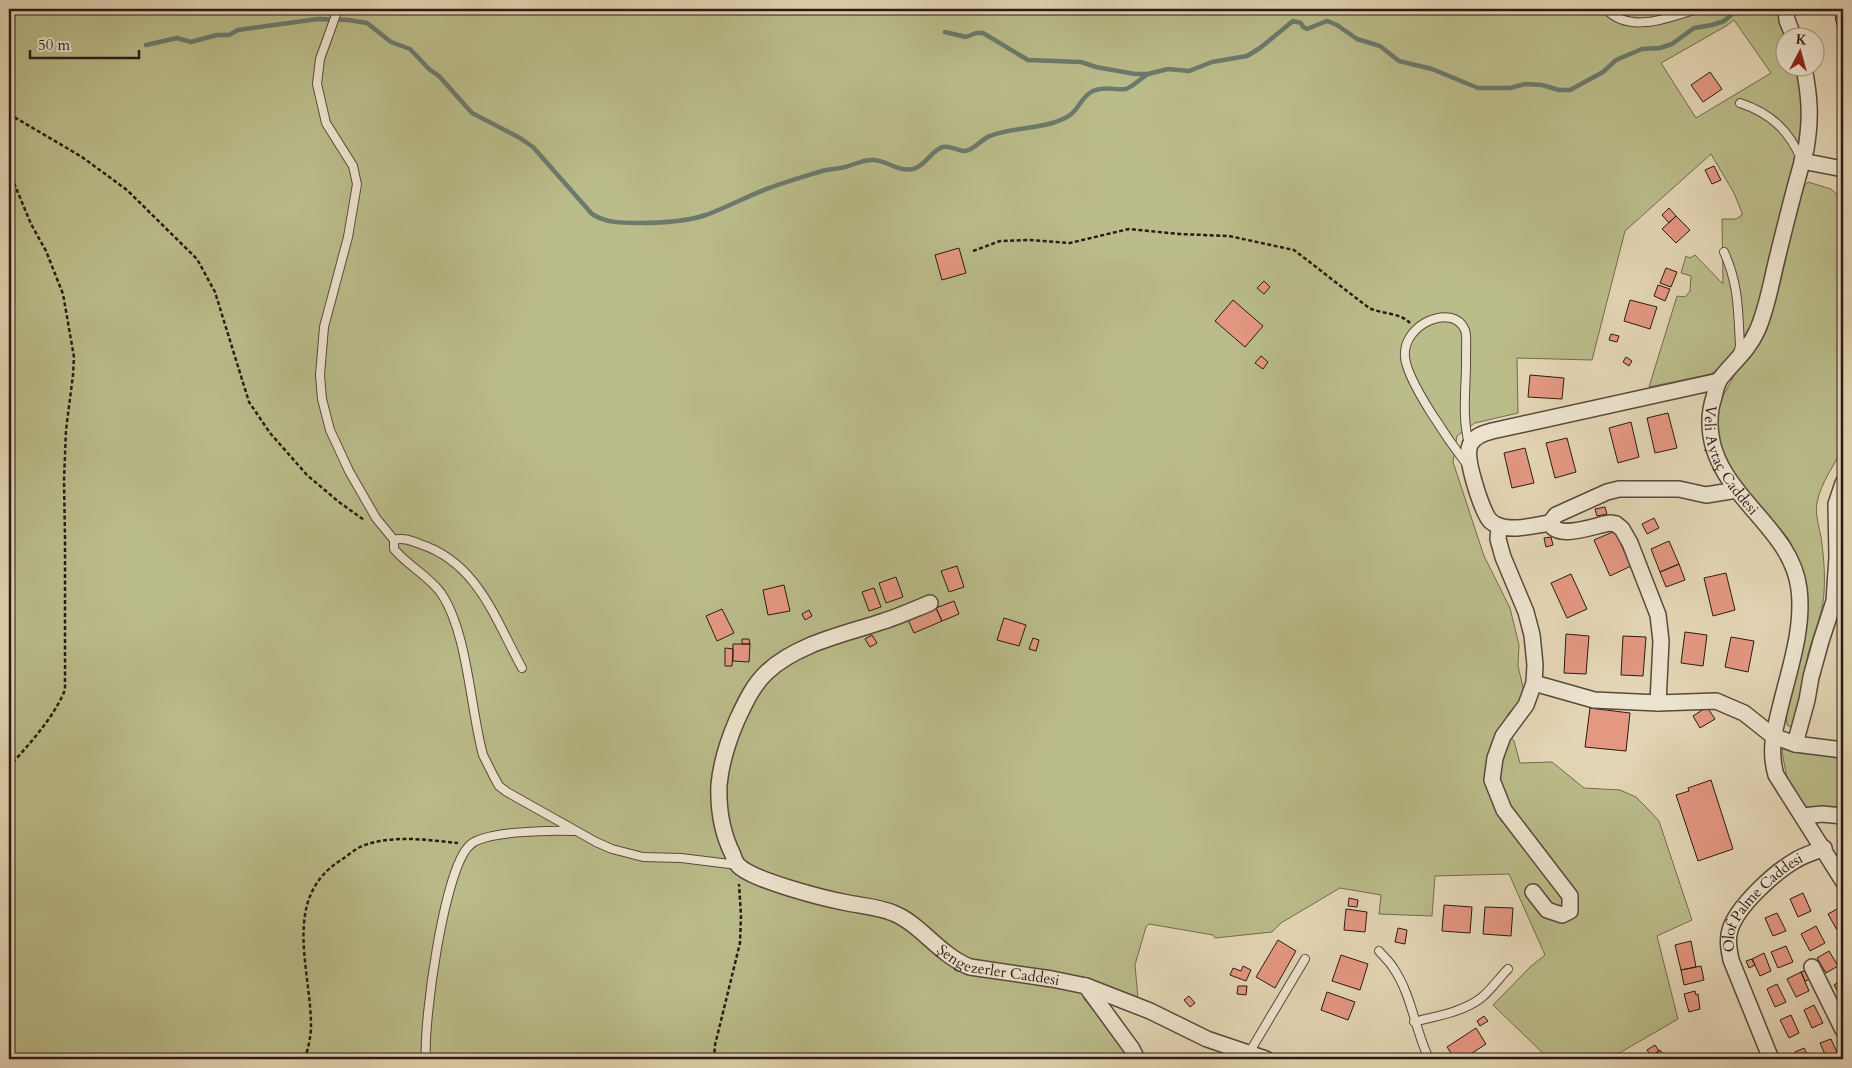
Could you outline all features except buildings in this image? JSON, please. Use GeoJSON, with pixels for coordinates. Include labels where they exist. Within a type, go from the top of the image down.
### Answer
{"type":"FeatureCollection","features":[{"type":"Feature","properties":{"kind":"street"},"geometry":{"type":"LineString","coordinates":[[1786,9],[1791,28]]}},
{"type":"Feature","properties":{"kind":"street","name":"Veli Aytaç Caddesi"},"geometry":{"type":"LineString","coordinates":[[1806,78],[1810,94],[1808,136],[1766,305],[1757,331],[1747,349],[1719,381],[1710,415],[1710,431],[1718,458],[1725,473],[1778,539],[1796,572],[1799,589],[1800,623],[1773,736],[1772,761],[1776,775],[1843,880]]}},
{"type":"Feature","properties":{"kind":"street"},"geometry":{"type":"LineString","coordinates":[[1802,161],[1843,169]]}},
{"type":"Feature","properties":{"kind":"street"},"geometry":{"type":"LineString","coordinates":[[1719,381],[1492,430],[1474,439],[1470,446],[1469,455],[1472,472],[1489,520],[1499,526],[1511,528],[1550,523],[1556,515],[1607,492],[1619,489],[1679,490],[1706,495],[1737,490]]}},
{"type":"Feature","properties":{"kind":"street"},"geometry":{"type":"LineString","coordinates":[[1794,744],[1807,700],[1813,668],[1834,600],[1837,557],[1836,504],[1843,483]]}},
{"type":"Feature","properties":{"kind":"street"},"geometry":{"type":"LineString","coordinates":[[1550,523],[1552,528],[1558,531],[1572,531],[1610,523],[1616,524],[1622,529],[1630,543],[1658,615],[1661,641],[1658,703]]}},
{"type":"Feature","properties":{"kind":"street"},"geometry":{"type":"LineString","coordinates":[[1499,526],[1498,539],[1503,557],[1526,612],[1532,635],[1535,665],[1534,683],[1526,705],[1503,736],[1495,758],[1492,780],[1504,810],[1570,896],[1570,911],[1562,915],[1547,910],[1533,892]]}},
{"type":"Feature","properties":{"kind":"street"},"geometry":{"type":"LineString","coordinates":[[738,865],[724,834],[718,799],[726,748],[742,710],[757,683],[775,665],[800,650],[900,616],[930,603]]}},
{"type":"Feature","properties":{"kind":"street"},"geometry":{"type":"LineString","coordinates":[[1534,683],[1594,700],[1658,703],[1716,701],[1744,713],[1773,736],[1794,744],[1843,750]]}},
{"type":"Feature","properties":{"kind":"street"},"geometry":{"type":"LineString","coordinates":[[1803,816],[1822,814],[1843,816]]}},
{"type":"Feature","properties":{"kind":"street","name":"Olof Palme Caddesi"},"geometry":{"type":"LineString","coordinates":[[1772,1059],[1730,960],[1728,945],[1730,930],[1734,919],[1751,898],[1778,871],[1798,859],[1824,848]]}},
{"type":"Feature","properties":{"kind":"street","name":"Şengezerler Caddesi"},"geometry":{"type":"LineString","coordinates":[[738,865],[755,876],[777,884],[845,903],[892,912],[902,917],[946,954],[970,967],[1086,986],[1150,1011],[1207,1039],[1266,1059]]}},
{"type":"Feature","properties":{"kind":"street"},"geometry":{"type":"LineString","coordinates":[[1812,967],[1843,1030]]}},
{"type":"Feature","properties":{"kind":"street"},"geometry":{"type":"LineString","coordinates":[[1086,986],[1132,1049],[1137,1059]]}},
{"type":"Feature","properties":{"kind":"lane"},"geometry":{"type":"LineString","coordinates":[[338,9],[320,59],[317,84],[326,123],[352,166],[357,184],[348,237],[324,327],[320,375],[321,393],[330,430],[349,471],[376,518],[394,540],[394,549],[428,577],[442,594],[448,606],[463,652],[480,742],[488,766],[500,786],[507,792],[612,849],[643,857],[681,858],[738,865]]}},
{"type":"Feature","properties":{"kind":"lane"},"geometry":{"type":"LineString","coordinates":[[1606,9],[1615,17],[1637,22],[1656,21],[1696,9]]}},
{"type":"Feature","properties":{"kind":"lane"},"geometry":{"type":"LineString","coordinates":[[1740,103],[1761,112],[1781,126],[1796,147],[1802,161]]}},
{"type":"Feature","properties":{"kind":"lane"},"geometry":{"type":"LineString","coordinates":[[1724,252],[1732,270],[1736,286],[1740,346],[1737,360]]}},
{"type":"Feature","properties":{"kind":"lane"},"geometry":{"type":"LineString","coordinates":[[1470,446],[1464,419],[1467,359],[1465,330],[1453,319],[1443,317],[1430,320],[1415,330],[1407,346],[1405,356],[1408,368],[1442,430],[1472,472]]}},
{"type":"Feature","properties":{"kind":"lane"},"geometry":{"type":"LineString","coordinates":[[394,540],[411,541],[426,546],[443,554],[462,568],[493,610],[522,668]]}},
{"type":"Feature","properties":{"kind":"lane"},"geometry":{"type":"LineString","coordinates":[[426,1059],[426,1030],[441,928],[463,853],[470,844],[480,839],[531,830],[576,830]]}},
{"type":"Feature","properties":{"kind":"lane"},"geometry":{"type":"LineString","coordinates":[[1379,951],[1394,969],[1406,993],[1414,1022],[1429,1059]]}},
{"type":"Feature","properties":{"kind":"lane"},"geometry":{"type":"LineString","coordinates":[[1249,1053],[1305,959]]}},
{"type":"Feature","properties":{"kind":"lane"},"geometry":{"type":"LineString","coordinates":[[1414,1022],[1446,1013],[1474,1002],[1482,997],[1508,968]]}},
{"type":"Feature","properties":{"kind":"path"},"geometry":{"type":"LineString","coordinates":[[9,114],[82,157],[127,190],[197,259],[215,292],[249,402],[270,433],[307,475],[367,522]]}},
{"type":"Feature","properties":{"kind":"path"},"geometry":{"type":"LineString","coordinates":[[9,171],[30,224],[46,251],[64,294],[74,357],[66,430],[64,480],[66,539],[65,690],[60,701],[29,745],[9,767]]}},
{"type":"Feature","properties":{"kind":"path"},"geometry":{"type":"LineString","coordinates":[[973,251],[1000,241],[1030,240],[1070,243],[1129,229],[1229,236],[1294,250],[1369,308],[1384,314],[1404,318],[1415,330]]}},
{"type":"Feature","properties":{"kind":"path"},"geometry":{"type":"LineString","coordinates":[[305,1059],[311,1027],[304,939],[305,911],[309,894],[317,882],[334,864],[360,847],[382,841],[402,839],[435,840],[470,844]]}},
{"type":"Feature","properties":{"kind":"path"},"geometry":{"type":"LineString","coordinates":[[714,1059],[715,1045],[740,942],[741,916],[738,865]]}},
{"type":"Feature","properties":{"kind":"path"},"geometry":{"type":"LineString","coordinates":[[828,1057],[848,1059]]}},
{"type":"Feature","properties":{"kind":"green space"},"geometry":{"type":"Polygon","coordinates":[[[9,9],[1778,9],[1786,28],[1774,28],[1774,78],[1801,78],[1803,90],[1802,132],[1771,253],[1765,288],[1750,328],[1723,365],[1711,374],[1649,387],[1677,296],[1685,297],[1690,291],[1691,276],[1681,273],[1686,256],[1690,258],[1695,255],[1723,284],[1722,219],[1736,219],[1742,215],[1734,193],[1711,154],[1625,231],[1592,360],[1517,358],[1518,413],[1475,423],[1457,436],[1453,462],[1484,556],[1510,608],[1519,645],[1518,666],[1523,687],[1523,697],[1508,714],[1506,730],[1514,741],[1520,763],[1552,762],[1584,788],[1620,790],[1636,797],[1659,821],[1692,920],[1657,936],[1678,1019],[1609,1059],[1549,1059],[1493,1005],[1530,967],[1545,955],[1509,874],[1435,876],[1432,916],[1379,914],[1381,895],[1340,888],[1281,923],[1272,932],[1215,938],[1213,935],[1149,924],[1146,927],[1135,965],[1138,998],[1081,976],[1084,999],[1117,1038],[1130,1059],[9,1059],[9,9]],[[1734,20],[1661,63],[1696,118],[1771,73],[1734,20]]]}},
{"type":"Feature","properties":{"kind":"green space"},"geometry":{"type":"Polygon","coordinates":[[[1808,182],[1831,189],[1843,200],[1843,448],[1824,481],[1817,503],[1817,516],[1824,561],[1824,594],[1806,663],[1794,729],[1787,725],[1786,710],[1801,572],[1799,560],[1788,538],[1731,471],[1718,441],[1716,414],[1735,374],[1754,351],[1766,331],[1776,300],[1802,188],[1808,182]]]}},
{"type":"Feature","properties":{"kind":"green space"},"geometry":{"type":"Polygon","coordinates":[[[1784,744],[1843,748],[1843,809],[1804,807],[1788,783],[1782,752],[1784,744]]]}},
{"type":"Feature","properties":{"kind":"waterway"},"geometry":{"type":"LineString","coordinates":[[945,32],[966,37],[976,33],[983,33],[1028,60],[1081,62],[1096,67],[1135,74],[1148,74],[1168,69],[1189,71],[1212,62],[1247,56],[1260,48],[1293,21],[1301,23],[1307,29],[1327,21],[1337,25],[1357,39],[1380,46],[1399,61],[1432,69],[1478,88],[1510,88],[1525,84],[1570,90],[1603,72],[1616,60],[1642,49],[1660,48],[1672,44],[1694,28],[1724,21],[1738,9]]}},
{"type":"Feature","properties":{"kind":"waterway"},"geometry":{"type":"LineString","coordinates":[[146,45],[177,38],[191,42],[217,35],[229,35],[238,30],[318,19],[367,23],[391,42],[410,49],[429,69],[439,76],[472,113],[520,138],[533,147],[592,214],[609,221],[626,223],[681,221],[698,217],[784,183],[866,160],[879,161],[908,170],[913,169],[921,165],[935,151],[943,147],[965,151],[972,149],[987,137],[1058,121],[1071,114],[1085,97],[1093,91],[1103,88],[1126,89],[1148,74]]}}]}
